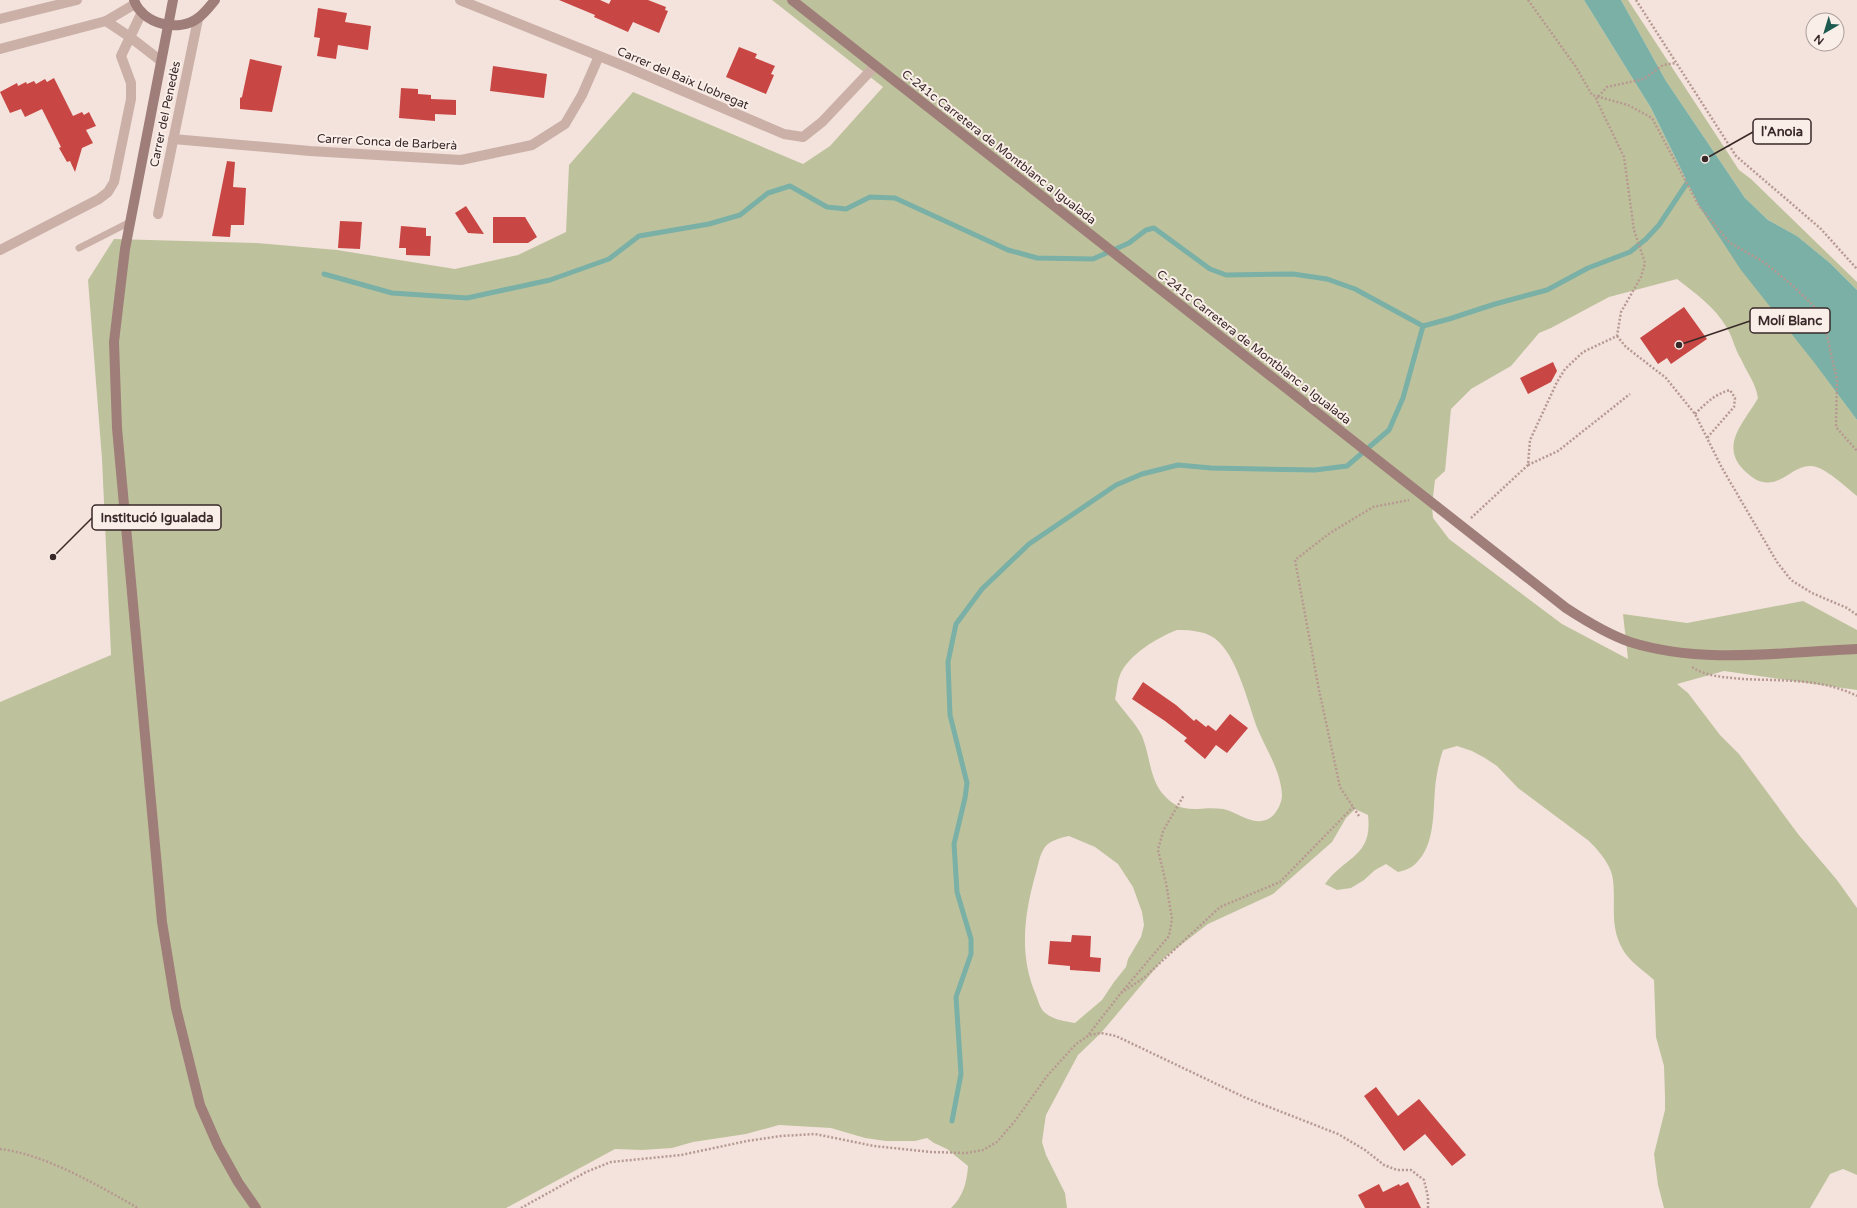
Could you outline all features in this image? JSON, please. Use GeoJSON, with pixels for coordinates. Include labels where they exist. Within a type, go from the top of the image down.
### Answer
{"type":"FeatureCollection","features":[{"type":"Feature","properties":{"kind":"main road"},"geometry":{"type":"LineString","coordinates":[[173,0],[125,249],[114,342],[114,384],[133,616],[162,922],[176,1008],[200,1105],[218,1146],[238,1182],[256,1208]]}},
{"type":"Feature","properties":{"kind":"main road"},"geometry":{"type":"LineString","coordinates":[[135,2],[142,12],[150,19],[168,25],[183,25],[198,19],[215,0]]}},
{"type":"Feature","properties":{"kind":"main road","name":"C-241c Carretera de Montblanc a Igualada"},"geometry":{"type":"LineString","coordinates":[[792,0],[1380,464],[1566,608],[1609,633],[1630,641],[1668,650],[1727,655],[1857,648]]}},
{"type":"Feature","properties":{"kind":"street"},"geometry":{"type":"LineString","coordinates":[[0,19],[76,0]]}},
{"type":"Feature","properties":{"kind":"street","name":"Carrer del Baix Llobregat"},"geometry":{"type":"LineString","coordinates":[[460,0],[599,56],[784,134],[803,138],[822,122],[875,66]]}},
{"type":"Feature","properties":{"kind":"street"},"geometry":{"type":"LineString","coordinates":[[0,49],[106,21],[135,2]]}},
{"type":"Feature","properties":{"kind":"street"},"geometry":{"type":"LineString","coordinates":[[0,250],[99,199],[108,192],[114,182],[131,99],[131,83],[121,56],[142,12]]}},
{"type":"Feature","properties":{"kind":"street","name":"Carrer del Penedès"},"geometry":{"type":"LineString","coordinates":[[158,214],[198,19]]}},
{"type":"Feature","properties":{"kind":"street"},"geometry":{"type":"LineString","coordinates":[[106,21],[130,36],[161,61]]}},
{"type":"Feature","properties":{"kind":"street","name":"Carrer Conca de Barberà"},"geometry":{"type":"LineString","coordinates":[[173,139],[310,151],[461,160],[532,145],[565,124],[582,95],[599,56]]}},
{"type":"Feature","properties":{"kind":"lane"},"geometry":{"type":"LineString","coordinates":[[79,248],[130,222]]}},
{"type":"Feature","properties":{"kind":"path"},"geometry":{"type":"LineString","coordinates":[[1528,0],[1576,67],[1592,95],[1628,105],[1652,118],[1685,177],[1699,206],[1729,242],[1765,263],[1792,285],[1822,314],[1837,380],[1836,427],[1857,450]]}},
{"type":"Feature","properties":{"kind":"path"},"geometry":{"type":"LineString","coordinates":[[1636,0],[1736,156],[1820,228],[1857,269]]}},
{"type":"Feature","properties":{"kind":"path"},"geometry":{"type":"LineString","coordinates":[[1676,64],[1663,65],[1644,79],[1607,87],[1597,96],[1596,100],[1624,157],[1634,230],[1645,263],[1633,294],[1621,312],[1617,336],[1626,347],[1666,378],[1695,414],[1722,468],[1773,556],[1791,580],[1812,593],[1847,608],[1857,615]]}},
{"type":"Feature","properties":{"kind":"path"},"geometry":{"type":"LineString","coordinates":[[1528,465],[1530,440],[1565,368],[1583,352],[1617,336]]}},
{"type":"Feature","properties":{"kind":"path"},"geometry":{"type":"LineString","coordinates":[[1695,414],[1708,401],[1719,393],[1730,390],[1735,398],[1734,407],[1707,438]]}},
{"type":"Feature","properties":{"kind":"path"},"geometry":{"type":"LineString","coordinates":[[1462,526],[1528,465],[1558,451],[1630,394]]}},
{"type":"Feature","properties":{"kind":"path"},"geometry":{"type":"LineString","coordinates":[[1359,816],[1340,787],[1319,690],[1295,560],[1330,533],[1373,507],[1424,498]]}},
{"type":"Feature","properties":{"kind":"path"},"geometry":{"type":"LineString","coordinates":[[1690,666],[1715,677],[1806,682],[1844,690],[1857,696]]}},
{"type":"Feature","properties":{"kind":"path"},"geometry":{"type":"LineString","coordinates":[[521,1208],[586,1172],[612,1162],[681,1154],[781,1136],[815,1134],[874,1146],[966,1154],[983,1150],[997,1142],[1015,1121],[1047,1076],[1076,1044],[1089,1035],[1121,993],[1169,936],[1172,919],[1166,883],[1158,850],[1164,831],[1184,795]]}},
{"type":"Feature","properties":{"kind":"path"},"geometry":{"type":"LineString","coordinates":[[1121,993],[1145,977],[1220,907],[1280,882],[1353,807]]}},
{"type":"Feature","properties":{"kind":"path"},"geometry":{"type":"LineString","coordinates":[[1089,1035],[1101,1033],[1116,1036],[1246,1098],[1338,1134],[1365,1150],[1384,1165],[1397,1170],[1411,1170],[1424,1180],[1428,1197],[1428,1208]]}},
{"type":"Feature","properties":{"kind":"path"},"geometry":{"type":"LineString","coordinates":[[0,1149],[17,1151],[38,1159],[95,1185],[138,1208]]}},
{"type":"Feature","properties":{"kind":"green space"},"geometry":{"type":"Polygon","coordinates":[[[772,0],[1584,0],[1651,108],[1699,206],[1857,420],[1857,496],[1835,478],[1816,467],[1806,466],[1777,481],[1765,482],[1753,478],[1738,463],[1734,454],[1736,435],[1758,398],[1755,387],[1722,320],[1705,301],[1677,279],[1609,297],[1539,333],[1511,366],[1471,389],[1451,409],[1445,471],[1435,480],[1432,505],[1433,518],[1449,539],[1562,624],[1628,659],[1623,614],[1687,623],[1803,601],[1857,630],[1857,690],[1724,671],[1677,684],[1688,693],[1720,735],[1739,754],[1798,834],[1837,880],[1857,908],[1857,1175],[1843,1169],[1830,1174],[1810,1208],[1664,1208],[1658,1185],[1654,1154],[1665,1110],[1665,1096],[1664,1066],[1656,1037],[1654,980],[1629,958],[1619,941],[1614,924],[1613,880],[1608,864],[1589,841],[1518,788],[1497,766],[1472,751],[1457,746],[1443,750],[1436,779],[1432,830],[1425,850],[1420,859],[1413,866],[1398,872],[1386,864],[1375,870],[1364,880],[1351,888],[1337,890],[1325,884],[1341,867],[1356,855],[1366,840],[1368,815],[1355,809],[1346,818],[1332,842],[1273,894],[1208,924],[1165,957],[1101,1033],[1078,1055],[1046,1115],[1042,1142],[1046,1155],[1065,1193],[1067,1208],[951,1208],[959,1199],[964,1189],[968,1166],[947,1149],[927,1138],[915,1141],[886,1141],[865,1138],[831,1128],[779,1125],[746,1134],[693,1142],[672,1148],[642,1150],[615,1149],[506,1208],[0,1208],[0,702],[111,655],[102,459],[88,280],[114,239],[257,243],[337,250],[455,269],[518,255],[566,232],[569,165],[633,92],[803,164],[830,146],[883,87],[772,0]],[[1177,630],[1153,642],[1130,660],[1120,675],[1115,699],[1142,736],[1155,780],[1162,793],[1170,801],[1184,808],[1223,809],[1249,820],[1266,820],[1272,816],[1279,806],[1282,799],[1281,786],[1273,762],[1258,730],[1242,684],[1232,661],[1226,650],[1215,638],[1210,635],[1194,631],[1177,630]],[[1069,836],[1053,841],[1045,847],[1041,854],[1028,906],[1025,951],[1031,980],[1039,1004],[1044,1012],[1047,1015],[1063,1021],[1075,1023],[1102,1000],[1126,967],[1128,959],[1141,937],[1144,925],[1142,912],[1133,887],[1118,864],[1095,847],[1069,836]]]}},
{"type":"Feature","properties":{"kind":"green space"},"geometry":{"type":"Polygon","coordinates":[[[1621,0],[1628,0],[1739,170],[1751,179],[1857,282],[1857,290],[1830,263],[1797,236],[1768,220],[1745,198],[1666,81],[1621,0]]]}},
{"type":"Feature","properties":{"kind":"water"},"geometry":{"type":"Polygon","coordinates":[[[1584,0],[1621,0],[1666,81],[1745,198],[1768,220],[1797,236],[1830,263],[1857,290],[1857,420],[1813,361],[1741,270],[1699,206],[1651,108],[1584,0]]]}},
{"type":"Feature","properties":{"kind":"building"},"geometry":{"type":"Polygon","coordinates":[[[559,0],[600,0],[609,4],[611,0],[648,0],[666,7],[665,10],[668,11],[659,33],[633,22],[628,32],[594,17],[595,15],[559,0]]]}},
{"type":"Feature","properties":{"kind":"building"},"geometry":{"type":"Polygon","coordinates":[[[318,8],[347,13],[345,22],[371,26],[368,50],[338,45],[336,59],[317,56],[320,38],[314,37],[318,8]]]}},
{"type":"Feature","properties":{"kind":"building"},"geometry":{"type":"Polygon","coordinates":[[[739,47],[757,54],[755,58],[775,66],[771,74],[774,75],[766,94],[726,77],[739,47]]]}},
{"type":"Feature","properties":{"kind":"building"},"geometry":{"type":"Polygon","coordinates":[[[250,59],[282,66],[272,112],[240,109],[240,98],[242,97],[250,59]]]}},
{"type":"Feature","properties":{"kind":"building"},"geometry":{"type":"Polygon","coordinates":[[[493,66],[547,74],[544,98],[490,91],[493,66]]]}},
{"type":"Feature","properties":{"kind":"building"},"geometry":{"type":"Polygon","coordinates":[[[54,78],[73,116],[82,112],[84,115],[89,112],[96,126],[86,130],[93,143],[82,148],[75,172],[70,161],[67,162],[59,148],[61,147],[42,109],[25,117],[21,109],[10,113],[0,92],[17,83],[18,86],[26,82],[27,84],[34,81],[36,84],[45,79],[47,82],[54,78]]]}},
{"type":"Feature","properties":{"kind":"building"},"geometry":{"type":"Polygon","coordinates":[[[401,88],[418,89],[418,94],[431,95],[431,99],[456,100],[456,115],[435,114],[435,121],[399,118],[401,88]]]}},
{"type":"Feature","properties":{"kind":"building"},"geometry":{"type":"Polygon","coordinates":[[[227,161],[235,162],[233,187],[246,188],[244,225],[231,225],[230,237],[212,236],[227,161]]]}},
{"type":"Feature","properties":{"kind":"building"},"geometry":{"type":"Polygon","coordinates":[[[466,206],[484,234],[468,233],[455,213],[466,206]]]}},
{"type":"Feature","properties":{"kind":"building"},"geometry":{"type":"Polygon","coordinates":[[[493,217],[525,217],[537,237],[528,243],[493,243],[493,217]]]}},
{"type":"Feature","properties":{"kind":"building"},"geometry":{"type":"Polygon","coordinates":[[[340,221],[362,222],[360,249],[338,248],[340,221]]]}},
{"type":"Feature","properties":{"kind":"building"},"geometry":{"type":"Polygon","coordinates":[[[401,226],[426,228],[426,236],[431,236],[430,256],[406,255],[406,248],[399,248],[401,226]]]}},
{"type":"Feature","properties":{"kind":"building"},"geometry":{"type":"Polygon","coordinates":[[[1684,307],[1707,339],[1671,364],[1667,358],[1658,364],[1640,338],[1684,307]]]}},
{"type":"Feature","properties":{"kind":"building"},"geometry":{"type":"Polygon","coordinates":[[[1553,362],[1557,371],[1551,382],[1528,394],[1520,378],[1553,362]]]}},
{"type":"Feature","properties":{"kind":"building"},"geometry":{"type":"Polygon","coordinates":[[[1143,682],[1176,705],[1194,721],[1196,719],[1206,727],[1208,725],[1216,731],[1230,714],[1248,728],[1227,753],[1216,745],[1205,759],[1184,741],[1187,738],[1132,699],[1143,682]]]}},
{"type":"Feature","properties":{"kind":"building"},"geometry":{"type":"Polygon","coordinates":[[[1072,935],[1091,936],[1090,957],[1101,958],[1100,972],[1070,970],[1070,966],[1048,964],[1050,941],[1071,942],[1072,935]]]}},
{"type":"Feature","properties":{"kind":"building"},"geometry":{"type":"Polygon","coordinates":[[[1376,1087],[1398,1116],[1419,1099],[1466,1155],[1452,1166],[1425,1134],[1404,1151],[1364,1096],[1376,1087]]]}},
{"type":"Feature","properties":{"kind":"building"},"geometry":{"type":"Polygon","coordinates":[[[1408,1182],[1421,1208],[1365,1208],[1358,1195],[1379,1184],[1383,1192],[1399,1184],[1400,1186],[1408,1182]]]}},
{"type":"Feature","properties":{"kind":"waterway"},"geometry":{"type":"LineString","coordinates":[[952,1121],[961,1074],[956,997],[971,954],[971,939],[957,892],[954,844],[967,783],[950,715],[948,662],[956,624],[982,589],[1029,544],[1116,485],[1142,474],[1178,465],[1211,468],[1315,470],[1347,466],[1389,430],[1403,398],[1423,326],[1547,290],[1588,268],[1630,252],[1646,239],[1659,225],[1691,177]]}},
{"type":"Feature","properties":{"kind":"waterway"},"geometry":{"type":"LineString","coordinates":[[324,274],[392,293],[467,298],[550,280],[609,259],[639,236],[709,224],[740,215],[768,193],[790,186],[827,207],[846,209],[870,197],[895,198],[1008,250],[1037,258],[1093,259],[1129,243],[1146,230],[1154,228],[1210,269],[1226,275],[1293,274],[1327,279],[1355,289],[1423,326]]}},
{"type":"Feature","properties":{"kind":"place","name":"l'Anoia"},"geometry":{"type":"Point","coordinates":[1705,159]}},
{"type":"Feature","properties":{"kind":"place","name":"Molí Blanc"},"geometry":{"type":"Point","coordinates":[1679,345]}},
{"type":"Feature","properties":{"kind":"place","name":"Institució Igualada"},"geometry":{"type":"Point","coordinates":[53,557]}}]}
